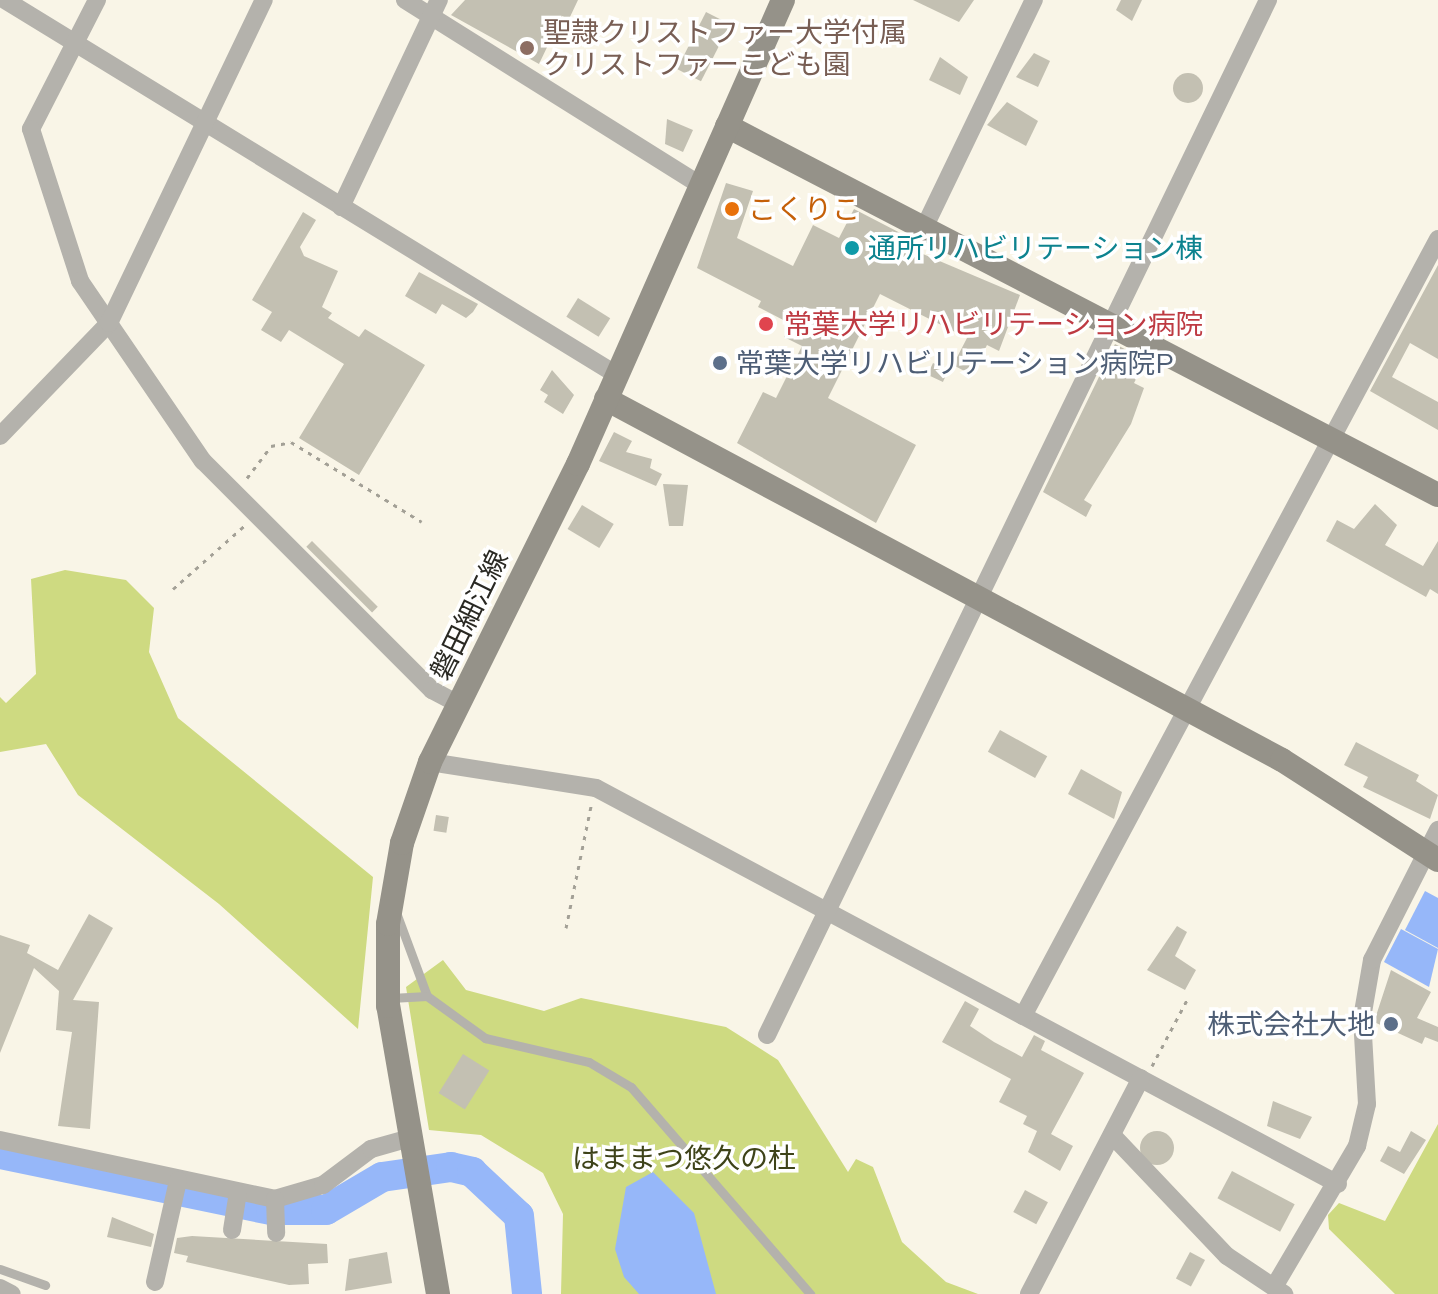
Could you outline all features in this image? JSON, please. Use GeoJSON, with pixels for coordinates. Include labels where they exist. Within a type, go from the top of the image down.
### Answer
{"type":"FeatureCollection","features":[{"type":"Feature","properties":{"kind":"street"},"geometry":{"type":"LineString","coordinates":[[5,0],[617,375]]}},
{"type":"Feature","properties":{"kind":"street"},"geometry":{"type":"LineString","coordinates":[[97,0],[31,129],[80,281],[172,422],[234,493],[432,690],[458,704]]}},
{"type":"Feature","properties":{"kind":"street"},"geometry":{"type":"LineString","coordinates":[[0,436],[109,323],[264,0]]}},
{"type":"Feature","properties":{"kind":"street"},"geometry":{"type":"LineString","coordinates":[[405,0],[436,8],[701,186]]}},
{"type":"Feature","properties":{"kind":"street","name":"磐田細江線"},"geometry":{"type":"LineString","coordinates":[[438,1294],[388,999],[391,897],[430,762],[606,399],[783,0]]}},
{"type":"Feature","properties":{"kind":"street"},"geometry":{"type":"LineString","coordinates":[[925,226],[1034,0]]}},
{"type":"Feature","properties":{"kind":"street"},"geometry":{"type":"LineString","coordinates":[[767,1035],[1110,320],[1268,0]]}},
{"type":"Feature","properties":{"kind":"street"},"geometry":{"type":"LineString","coordinates":[[341,207],[436,8]]}},
{"type":"Feature","properties":{"kind":"street"},"geometry":{"type":"LineString","coordinates":[[727,126],[1110,320],[1438,495]]}},
{"type":"Feature","properties":{"kind":"street"},"geometry":{"type":"LineString","coordinates":[[1023,1016],[1438,239]]}},
{"type":"Feature","properties":{"kind":"street"},"geometry":{"type":"LineString","coordinates":[[606,399],[1187,709],[1434,847],[1372,960],[1362,1018],[1367,1104],[1338,1184],[1279,1291],[1227,1256],[1112,1135]]}},
{"type":"Feature","properties":{"kind":"street"},"geometry":{"type":"LineString","coordinates":[[430,762],[596,788],[1338,1184]]}},
{"type":"Feature","properties":{"kind":"street"},"geometry":{"type":"LineString","coordinates":[[1029,1294],[1143,1079]]}},
{"type":"Feature","properties":{"kind":"street"},"geometry":{"type":"LineString","coordinates":[[0,1140],[178,1182],[275,1199],[323,1185],[371,1149],[411,1145]]}},
{"type":"Feature","properties":{"kind":"street"},"geometry":{"type":"LineString","coordinates":[[155,1282],[178,1182]]}},
{"type":"Feature","properties":{"kind":"street"},"geometry":{"type":"LineString","coordinates":[[232,1230],[238,1194]]}},
{"type":"Feature","properties":{"kind":"street"},"geometry":{"type":"LineString","coordinates":[[275,1199],[276,1233]]}},
{"type":"Feature","properties":{"kind":"street"},"geometry":{"type":"LineString","coordinates":[[0,1288],[12,1294]]}},
{"type":"Feature","properties":{"kind":"lane"},"geometry":{"type":"LineString","coordinates":[[391,897],[427,996],[485,1038],[589,1062],[631,1087],[810,1294]]}},
{"type":"Feature","properties":{"kind":"lane"},"geometry":{"type":"LineString","coordinates":[[388,999],[427,996]]}},
{"type":"Feature","properties":{"kind":"lane"},"geometry":{"type":"LineString","coordinates":[[0,1269],[45,1285]]}},
{"type":"Feature","properties":{"kind":"path"},"geometry":{"type":"LineString","coordinates":[[234,493],[284,441],[422,522]]}},
{"type":"Feature","properties":{"kind":"path"},"geometry":{"type":"LineString","coordinates":[[173,589],[255,515]]}},
{"type":"Feature","properties":{"kind":"path"},"geometry":{"type":"LineString","coordinates":[[566,928],[596,788]]}},
{"type":"Feature","properties":{"kind":"path"},"geometry":{"type":"LineString","coordinates":[[1143,1079],[1189,996]]}},
{"type":"Feature","properties":{"kind":"green space"},"geometry":{"type":"Polygon","coordinates":[[[65,570],[126,580],[154,608],[149,652],[178,718],[373,877],[358,1029],[219,904],[78,795],[46,744],[0,752],[0,697],[6,703],[36,674],[31,579],[65,570]]]}},
{"type":"Feature","properties":{"kind":"green space","name":"はままつ悠久の杜"},"geometry":{"type":"Polygon","coordinates":[[[443,960],[466,990],[544,1011],[581,998],[726,1027],[778,1060],[848,1172],[856,1159],[873,1167],[902,1242],[946,1282],[978,1294],[561,1294],[563,1214],[543,1173],[481,1135],[429,1130],[406,987],[443,960]]]}},
{"type":"Feature","properties":{"kind":"green space"},"geometry":{"type":"Polygon","coordinates":[[[1438,1124],[1438,1294],[1395,1294],[1329,1229],[1328,1215],[1339,1203],[1385,1221],[1438,1124]]]}},
{"type":"Feature","properties":{"kind":"water"},"geometry":{"type":"Polygon","coordinates":[[[1425,891],[1438,898],[1438,948],[1405,930],[1425,891]]]}},
{"type":"Feature","properties":{"kind":"water"},"geometry":{"type":"Polygon","coordinates":[[[1401,929],[1438,949],[1429,987],[1384,962],[1401,929]]]}},
{"type":"Feature","properties":{"kind":"water"},"geometry":{"type":"Polygon","coordinates":[[[653,1172],[694,1213],[716,1294],[639,1294],[624,1277],[615,1249],[626,1187],[653,1172]]]}},
{"type":"Feature","properties":{"kind":"building","name":"聖隷クリストファー大学付属 クリストファーこども園"},"geometry":{"type":"Polygon","coordinates":[[[465,0],[578,0],[569,19],[562,16],[539,64],[451,15],[465,0]]]}},
{"type":"Feature","properties":{"kind":"building"},"geometry":{"type":"Polygon","coordinates":[[[913,0],[974,0],[959,22],[913,0]]]}},
{"type":"Feature","properties":{"kind":"building"},"geometry":{"type":"Polygon","coordinates":[[[1121,0],[1142,0],[1132,21],[1116,10],[1121,0]]]}},
{"type":"Feature","properties":{"kind":"building"},"geometry":{"type":"Polygon","coordinates":[[[706,12],[730,24],[701,81],[677,69],[706,12]]]}},
{"type":"Feature","properties":{"kind":"building"},"geometry":{"type":"Polygon","coordinates":[[[1034,53],[1050,61],[1038,87],[1016,77],[1034,53]]]}},
{"type":"Feature","properties":{"kind":"building"},"geometry":{"type":"Polygon","coordinates":[[[940,57],[968,77],[960,95],[929,80],[940,57]]]}},
{"type":"Feature","properties":{"kind":"building"},"geometry":{"type":"Polygon","coordinates":[[[1188,73],[1199,77],[1203,88],[1199,99],[1188,103],[1177,99],[1173,88],[1177,77],[1188,73]]]}},
{"type":"Feature","properties":{"kind":"building"},"geometry":{"type":"Polygon","coordinates":[[[1007,102],[1038,121],[1026,146],[987,125],[1007,102]]]}},
{"type":"Feature","properties":{"kind":"building"},"geometry":{"type":"Polygon","coordinates":[[[667,119],[693,130],[683,152],[665,144],[667,119]]]}},
{"type":"Feature","properties":{"kind":"building"},"geometry":{"type":"Polygon","coordinates":[[[726,183],[753,191],[737,238],[793,266],[813,225],[839,238],[854,209],[908,237],[904,246],[1020,295],[999,351],[987,345],[972,375],[953,365],[967,338],[880,294],[828,398],[916,445],[876,523],[737,443],[763,392],[776,398],[802,346],[784,337],[791,324],[758,307],[761,301],[697,268],[726,183]]]}},
{"type":"Feature","properties":{"kind":"building"},"geometry":{"type":"Polygon","coordinates":[[[303,212],[316,220],[300,247],[304,256],[338,271],[322,307],[332,313],[328,318],[359,337],[365,329],[425,365],[359,475],[299,438],[344,364],[289,330],[281,342],[261,330],[272,312],[252,300],[303,212]]]}},
{"type":"Feature","properties":{"kind":"building"},"geometry":{"type":"Polygon","coordinates":[[[1438,265],[1438,359],[1410,343],[1392,377],[1438,402],[1438,430],[1370,391],[1438,265]]]}},
{"type":"Feature","properties":{"kind":"building"},"geometry":{"type":"Polygon","coordinates":[[[419,272],[478,304],[473,312],[466,318],[442,304],[436,314],[405,296],[419,272]]]}},
{"type":"Feature","properties":{"kind":"building"},"geometry":{"type":"Polygon","coordinates":[[[578,298],[610,318],[599,337],[566,317],[578,298]]]}},
{"type":"Feature","properties":{"kind":"building"},"geometry":{"type":"Polygon","coordinates":[[[1115,344],[1146,360],[1134,383],[1144,388],[1131,424],[1084,500],[1092,505],[1086,517],[1043,492],[1115,344]]]}},
{"type":"Feature","properties":{"kind":"building"},"geometry":{"type":"Polygon","coordinates":[[[933,363],[948,370],[943,382],[928,375],[933,363]]]}},
{"type":"Feature","properties":{"kind":"building"},"geometry":{"type":"Polygon","coordinates":[[[552,370],[574,395],[563,414],[544,402],[548,395],[540,390],[552,370]]]}},
{"type":"Feature","properties":{"kind":"building"},"geometry":{"type":"Polygon","coordinates":[[[614,432],[632,441],[626,452],[652,459],[650,468],[662,474],[656,486],[599,461],[614,432]]]}},
{"type":"Feature","properties":{"kind":"building"},"geometry":{"type":"Polygon","coordinates":[[[663,484],[688,485],[683,526],[669,526],[663,484]]]}},
{"type":"Feature","properties":{"kind":"building"},"geometry":{"type":"Polygon","coordinates":[[[1375,504],[1397,525],[1385,545],[1423,566],[1438,541],[1438,594],[1430,589],[1426,597],[1326,541],[1337,520],[1354,529],[1375,504]]]}},
{"type":"Feature","properties":{"kind":"building"},"geometry":{"type":"Polygon","coordinates":[[[582,505],[614,524],[599,548],[568,529],[582,505]]]}},
{"type":"Feature","properties":{"kind":"building"},"geometry":{"type":"Polygon","coordinates":[[[312,541],[378,607],[372,612],[306,547],[312,541]]]}},
{"type":"Feature","properties":{"kind":"building"},"geometry":{"type":"Polygon","coordinates":[[[1000,730],[1047,756],[1035,778],[988,752],[1000,730]]]}},
{"type":"Feature","properties":{"kind":"building"},"geometry":{"type":"Polygon","coordinates":[[[1356,742],[1419,775],[1416,781],[1438,795],[1430,819],[1363,787],[1368,777],[1344,765],[1356,742]]]}},
{"type":"Feature","properties":{"kind":"building"},"geometry":{"type":"Polygon","coordinates":[[[1081,769],[1122,792],[1114,819],[1068,794],[1081,769]]]}},
{"type":"Feature","properties":{"kind":"building"},"geometry":{"type":"Polygon","coordinates":[[[436,815],[449,817],[446,833],[433,831],[436,815]]]}},
{"type":"Feature","properties":{"kind":"building"},"geometry":{"type":"Polygon","coordinates":[[[89,914],[113,928],[73,1000],[99,1002],[90,1129],[58,1126],[72,1032],[56,1030],[59,991],[34,968],[0,1053],[0,935],[30,945],[27,953],[58,970],[89,914]]]}},
{"type":"Feature","properties":{"kind":"building"},"geometry":{"type":"Polygon","coordinates":[[[1177,926],[1187,932],[1175,956],[1196,970],[1185,990],[1147,970],[1177,926]]]}},
{"type":"Feature","properties":{"kind":"building"},"geometry":{"type":"Polygon","coordinates":[[[1391,970],[1431,992],[1417,1018],[1438,1027],[1438,1042],[1425,1037],[1422,1044],[1374,1022],[1391,970]]]}},
{"type":"Feature","properties":{"kind":"building"},"geometry":{"type":"Polygon","coordinates":[[[965,1001],[979,1009],[970,1026],[994,1042],[1022,1057],[1034,1035],[1045,1041],[1041,1050],[1084,1073],[1051,1134],[1073,1146],[1060,1171],[1028,1152],[1037,1131],[1023,1124],[1027,1116],[999,1102],[1011,1079],[942,1042],[965,1001]]]}},
{"type":"Feature","properties":{"kind":"building"},"geometry":{"type":"Polygon","coordinates":[[[463,1054],[489,1070],[465,1109],[439,1093],[463,1054]]]}},
{"type":"Feature","properties":{"kind":"building"},"geometry":{"type":"Polygon","coordinates":[[[1273,1101],[1312,1117],[1300,1139],[1267,1126],[1273,1101]]]}},
{"type":"Feature","properties":{"kind":"building"},"geometry":{"type":"Polygon","coordinates":[[[1157,1131],[1169,1136],[1174,1148],[1169,1160],[1157,1165],[1145,1160],[1140,1148],[1145,1136],[1157,1131]]]}},
{"type":"Feature","properties":{"kind":"building"},"geometry":{"type":"Polygon","coordinates":[[[1411,1131],[1426,1140],[1404,1174],[1380,1161],[1388,1146],[1400,1152],[1411,1131]]]}},
{"type":"Feature","properties":{"kind":"building"},"geometry":{"type":"Polygon","coordinates":[[[1232,1171],[1295,1204],[1280,1232],[1217,1198],[1232,1171]]]}},
{"type":"Feature","properties":{"kind":"building"},"geometry":{"type":"Polygon","coordinates":[[[1025,1190],[1048,1202],[1036,1224],[1013,1212],[1025,1190]]]}},
{"type":"Feature","properties":{"kind":"building"},"geometry":{"type":"Polygon","coordinates":[[[112,1217],[154,1234],[151,1247],[107,1237],[112,1217]]]}},
{"type":"Feature","properties":{"kind":"building"},"geometry":{"type":"Polygon","coordinates":[[[192,1236],[327,1244],[328,1263],[308,1264],[309,1284],[289,1285],[186,1262],[188,1256],[174,1253],[177,1238],[192,1236]]]}},
{"type":"Feature","properties":{"kind":"building"},"geometry":{"type":"Polygon","coordinates":[[[387,1252],[392,1283],[345,1291],[349,1259],[387,1252]]]}},
{"type":"Feature","properties":{"kind":"building"},"geometry":{"type":"Polygon","coordinates":[[[1190,1252],[1205,1260],[1191,1286],[1176,1278],[1190,1252]]]}},
{"type":"Feature","properties":{"kind":"waterway"},"geometry":{"type":"LineString","coordinates":[[0,1154],[271,1210],[326,1210],[382,1177],[451,1167],[472,1172],[519,1216],[527,1294]]}},
{"type":"Feature","properties":{"kind":"place","name":"聖隷クリストファー大学付属 クリストファーこども園"},"geometry":{"type":"Point","coordinates":[527,48]}},
{"type":"Feature","properties":{"kind":"place","name":"こくりこ"},"geometry":{"type":"Point","coordinates":[732,209]}},
{"type":"Feature","properties":{"kind":"place","name":"通所リハビリテーション棟"},"geometry":{"type":"Point","coordinates":[852,248]}},
{"type":"Feature","properties":{"kind":"place","name":"常葉大学リハビリテーション病院"},"geometry":{"type":"Point","coordinates":[766,324]}},
{"type":"Feature","properties":{"kind":"place","name":"常葉大学リハビリテーション病院P"},"geometry":{"type":"Point","coordinates":[720,363]}},
{"type":"Feature","properties":{"kind":"place","name":"株式会社大地"},"geometry":{"type":"Point","coordinates":[1391,1024]}}]}
